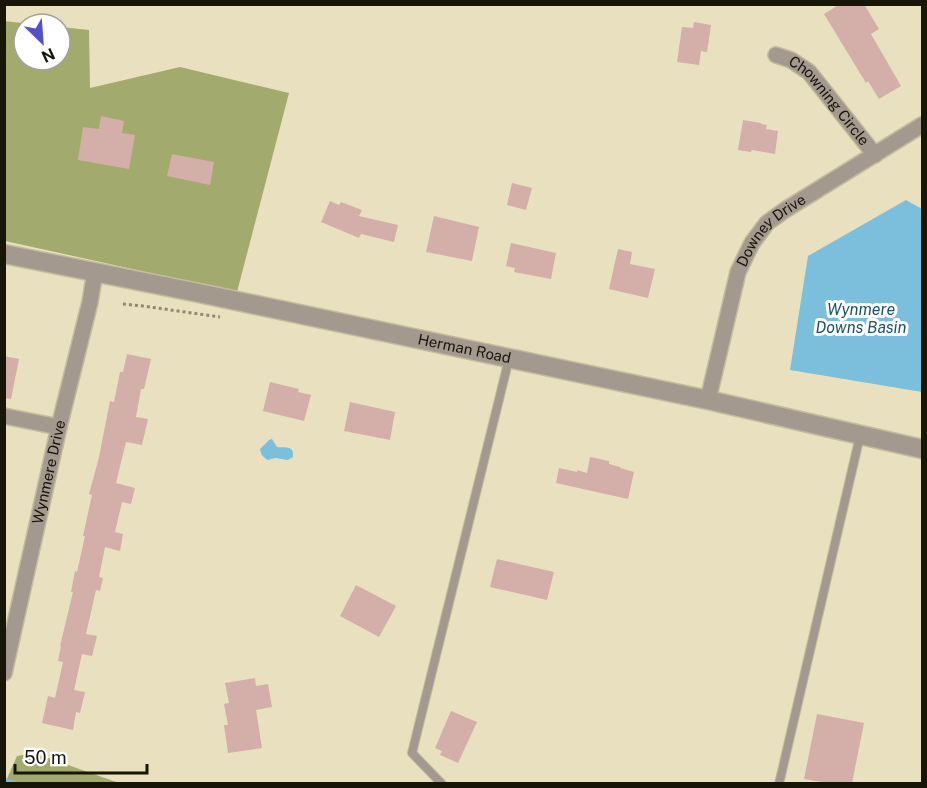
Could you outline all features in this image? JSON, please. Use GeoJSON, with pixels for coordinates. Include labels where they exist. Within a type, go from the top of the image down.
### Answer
{"type":"FeatureCollection","features":[{"type":"Feature","properties":{"kind":"street","name":"Chowning Circle"},"geometry":{"type":"LineString","coordinates":[[776,55],[791,60],[809,72],[875,155]]}},
{"type":"Feature","properties":{"kind":"street","name":"Downey Drive"},"geometry":{"type":"LineString","coordinates":[[708,400],[738,272],[752,243],[767,223],[922,125]]}},
{"type":"Feature","properties":{"kind":"street","name":"Herman Road"},"geometry":{"type":"LineString","coordinates":[[4,254],[708,400],[922,449]]}},
{"type":"Feature","properties":{"kind":"street","name":"Wynmere Drive"},"geometry":{"type":"LineString","coordinates":[[4,673],[95,272]]}},
{"type":"Feature","properties":{"kind":"street"},"geometry":{"type":"LineString","coordinates":[[4,416],[59,427]]}},
{"type":"Feature","properties":{"kind":"lane"},"geometry":{"type":"LineString","coordinates":[[442,783],[412,753],[509,359]]}},
{"type":"Feature","properties":{"kind":"lane"},"geometry":{"type":"LineString","coordinates":[[779,783],[860,434]]}},
{"type":"Feature","properties":{"kind":"path"},"geometry":{"type":"LineString","coordinates":[[123,304],[223,318]]}},
{"type":"Feature","properties":{"kind":"green space"},"geometry":{"type":"Polygon","coordinates":[[[4,21],[12,22],[12,72],[72,72],[72,28],[89,30],[90,88],[180,67],[289,93],[237,292],[5,241],[4,21]]]}},
{"type":"Feature","properties":{"kind":"green space"},"geometry":{"type":"Polygon","coordinates":[[[34,753],[119,783],[5,783],[17,756],[34,753]]]}},
{"type":"Feature","properties":{"kind":"water","name":"Wynmere Downs Basin"},"geometry":{"type":"Polygon","coordinates":[[[906,200],[922,209],[922,392],[790,370],[808,256],[906,200]]]}},
{"type":"Feature","properties":{"kind":"water"},"geometry":{"type":"Polygon","coordinates":[[[272,439],[277,447],[291,449],[293,457],[288,460],[265,458],[260,449],[272,439]]]}},
{"type":"Feature","properties":{"kind":"building"},"geometry":{"type":"Polygon","coordinates":[[[840,4],[864,4],[879,29],[871,34],[901,86],[879,99],[868,81],[866,83],[824,14],[840,4]]]}},
{"type":"Feature","properties":{"kind":"building"},"geometry":{"type":"Polygon","coordinates":[[[694,22],[711,25],[707,52],[701,51],[699,65],[677,62],[682,27],[693,28],[694,22]]]}},
{"type":"Feature","properties":{"kind":"building"},"geometry":{"type":"Polygon","coordinates":[[[101,116],[124,121],[122,133],[135,135],[129,169],[78,160],[83,127],[99,129],[101,116]]]}},
{"type":"Feature","properties":{"kind":"building"},"geometry":{"type":"Polygon","coordinates":[[[743,120],[761,123],[767,125],[766,129],[778,131],[775,154],[738,150],[743,120]]]}},
{"type":"Feature","properties":{"kind":"building"},"geometry":{"type":"Polygon","coordinates":[[[172,154],[214,162],[210,185],[167,176],[172,154]]]}},
{"type":"Feature","properties":{"kind":"building"},"geometry":{"type":"Polygon","coordinates":[[[512,183],[532,188],[526,210],[507,205],[512,183]]]}},
{"type":"Feature","properties":{"kind":"building"},"geometry":{"type":"Polygon","coordinates":[[[330,201],[339,205],[341,202],[362,210],[359,216],[398,225],[394,242],[361,234],[359,238],[321,222],[330,201]]]}},
{"type":"Feature","properties":{"kind":"building"},"geometry":{"type":"Polygon","coordinates":[[[434,216],[479,227],[472,261],[426,252],[434,216]]]}},
{"type":"Feature","properties":{"kind":"building"},"geometry":{"type":"Polygon","coordinates":[[[511,243],[556,253],[551,279],[514,272],[515,268],[506,266],[511,243]]]}},
{"type":"Feature","properties":{"kind":"building"},"geometry":{"type":"Polygon","coordinates":[[[618,249],[632,252],[630,264],[655,269],[648,298],[609,289],[618,249]]]}},
{"type":"Feature","properties":{"kind":"building"},"geometry":{"type":"Polygon","coordinates":[[[127,354],[151,359],[144,389],[141,389],[136,417],[148,419],[142,445],[126,442],[116,483],[135,488],[131,504],[122,502],[115,532],[123,534],[120,551],[105,547],[99,577],[103,578],[100,591],[96,590],[86,634],[97,636],[92,656],[82,654],[74,690],[85,692],[80,713],[76,712],[73,730],[42,723],[48,696],[55,698],[63,662],[58,661],[60,646],[73,592],[71,592],[75,571],[77,572],[85,536],[83,536],[92,495],[89,494],[110,401],[114,402],[120,372],[123,372],[127,354]]]}},
{"type":"Feature","properties":{"kind":"building"},"geometry":{"type":"Polygon","coordinates":[[[4,356],[19,359],[11,399],[4,398],[4,356]]]}},
{"type":"Feature","properties":{"kind":"building"},"geometry":{"type":"Polygon","coordinates":[[[270,382],[299,389],[298,392],[311,395],[304,421],[263,411],[270,382]]]}},
{"type":"Feature","properties":{"kind":"building"},"geometry":{"type":"Polygon","coordinates":[[[350,402],[395,412],[390,440],[344,431],[350,402]]]}},
{"type":"Feature","properties":{"kind":"building"},"geometry":{"type":"Polygon","coordinates":[[[590,457],[609,461],[609,464],[634,472],[628,499],[556,483],[559,468],[587,473],[590,457]]]}},
{"type":"Feature","properties":{"kind":"building"},"geometry":{"type":"Polygon","coordinates":[[[497,559],[554,572],[547,600],[490,587],[497,559]]]}},
{"type":"Feature","properties":{"kind":"building"},"geometry":{"type":"Polygon","coordinates":[[[356,585],[396,606],[379,637],[340,616],[356,585]]]}},
{"type":"Feature","properties":{"kind":"building"},"geometry":{"type":"Polygon","coordinates":[[[255,678],[256,686],[268,684],[272,707],[256,710],[262,748],[228,753],[224,725],[228,725],[224,704],[229,703],[225,683],[255,678]]]}},
{"type":"Feature","properties":{"kind":"building"},"geometry":{"type":"Polygon","coordinates":[[[451,711],[477,722],[458,763],[440,755],[442,751],[435,748],[451,711]]]}},
{"type":"Feature","properties":{"kind":"building"},"geometry":{"type":"Polygon","coordinates":[[[817,714],[864,723],[852,783],[828,783],[804,779],[817,714]]]}},
{"type":"Feature","properties":{"kind":"waterway"},"geometry":{"type":"LineString","coordinates":[[4,780],[15,784]]}}]}
